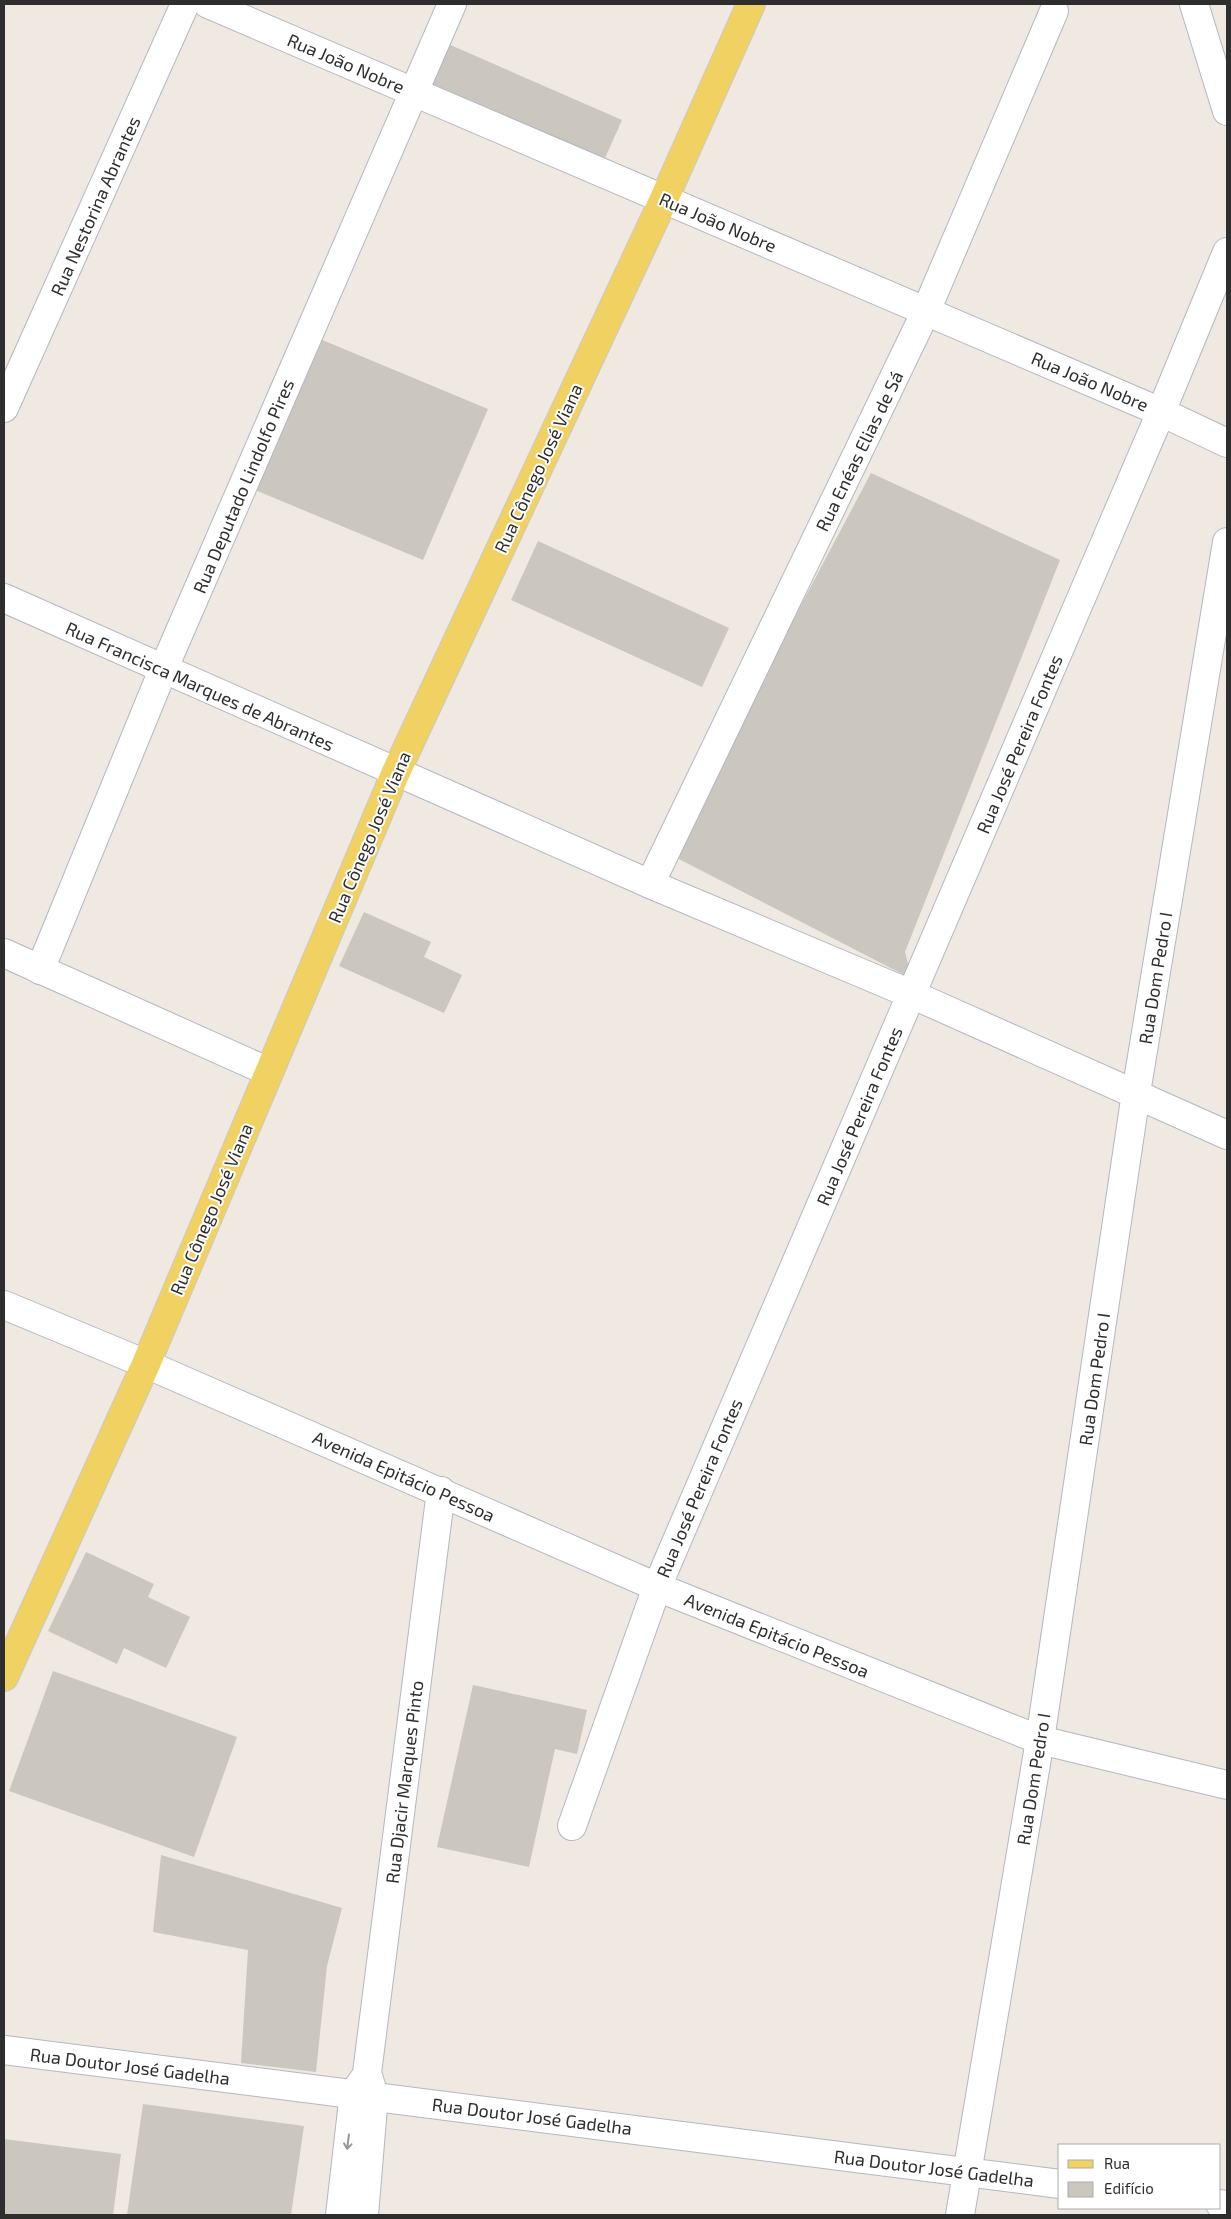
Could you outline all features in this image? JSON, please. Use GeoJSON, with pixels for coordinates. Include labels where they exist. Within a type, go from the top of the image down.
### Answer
{"type":"FeatureCollection","features":[{"type":"Feature","properties":{"kind":"main road","name":"Rua Cônego José Viana"},"geometry":{"type":"LineString","coordinates":[[4,1676],[146,1364],[396,772],[664,198],[751,4]]}},
{"type":"Feature","properties":{"kind":"street","name":"Rua Nestorina Abrantes"},"geometry":{"type":"LineString","coordinates":[[4,408],[185,4]]}},
{"type":"Feature","properties":{"kind":"street","name":"Rua João Nobre"},"geometry":{"type":"LineString","coordinates":[[208,4],[1161,412],[1227,443]]}},
{"type":"Feature","properties":{"kind":"street","name":"Rua Deputado Lindolfo Pires"},"geometry":{"type":"LineString","coordinates":[[40,970],[163,670],[452,4]]}},
{"type":"Feature","properties":{"kind":"street"},"geometry":{"type":"LineString","coordinates":[[1194,4],[1227,111]]}},
{"type":"Feature","properties":{"kind":"street","name":"Rua Enéas Elias de Sá"},"geometry":{"type":"LineString","coordinates":[[650,884],[926,311],[1054,11]]}},
{"type":"Feature","properties":{"kind":"street","name":"Rua José Pereira Fontes"},"geometry":{"type":"LineString","coordinates":[[572,1826],[657,1587],[1161,412],[1227,252]]}},
{"type":"Feature","properties":{"kind":"street","name":"Rua Dom Pedro I"},"geometry":{"type":"LineString","coordinates":[[960,2215],[1040,1740],[1136,1093],[1227,542]]}},
{"type":"Feature","properties":{"kind":"street","name":"Rua Francisca Marques de Abrantes"},"geometry":{"type":"LineString","coordinates":[[4,598],[650,884],[911,994],[1227,1135]]}},
{"type":"Feature","properties":{"kind":"street"},"geometry":{"type":"LineString","coordinates":[[4,953],[269,1072]]}},
{"type":"Feature","properties":{"kind":"street","name":"Avenida Epitácio Pessoa"},"geometry":{"type":"LineString","coordinates":[[4,1306],[146,1364],[441,1491],[657,1587],[1040,1740],[1227,1785]]}},
{"type":"Feature","properties":{"kind":"street","name":"Rua Djacir Marques Pinto"},"geometry":{"type":"LineString","coordinates":[[340,2215],[365,2087],[441,1491]]}},
{"type":"Feature","properties":{"kind":"street","name":"Rua Doutor José Gadelha"},"geometry":{"type":"LineString","coordinates":[[4,2050],[365,2087],[1058,2184]]}},
{"type":"Feature","properties":{"kind":"street","name":"Rua Djacir Marques Pinto"},"geometry":{"type":"LineString","coordinates":[[364,2215],[365,2087]]}},
{"type":"Feature","properties":{"kind":"building"},"geometry":{"type":"Polygon","coordinates":[[[439,40],[622,120],[602,165],[419,84],[439,40]]]}},
{"type":"Feature","properties":{"kind":"building"},"geometry":{"type":"Polygon","coordinates":[[[320,339],[488,409],[423,560],[255,490],[320,339]]]}},
{"type":"Feature","properties":{"kind":"building"},"geometry":{"type":"Polygon","coordinates":[[[871,473],[1060,560],[905,952],[912,979],[669,854],[871,473]]]}},
{"type":"Feature","properties":{"kind":"building"},"geometry":{"type":"Polygon","coordinates":[[[538,541],[729,628],[702,687],[511,600],[538,541]]]}},
{"type":"Feature","properties":{"kind":"building"},"geometry":{"type":"Polygon","coordinates":[[[364,912],[431,942],[424,957],[462,975],[444,1013],[339,966],[364,912]]]}},
{"type":"Feature","properties":{"kind":"building"},"geometry":{"type":"Polygon","coordinates":[[[86,1552],[154,1584],[148,1597],[190,1617],[166,1668],[124,1648],[117,1664],[48,1631],[86,1552]]]}},
{"type":"Feature","properties":{"kind":"building"},"geometry":{"type":"Polygon","coordinates":[[[53,1671],[237,1737],[194,1857],[9,1791],[53,1671]]]}},
{"type":"Feature","properties":{"kind":"building"},"geometry":{"type":"Polygon","coordinates":[[[473,1685],[587,1710],[577,1754],[555,1749],[529,1867],[437,1847],[473,1685]]]}},
{"type":"Feature","properties":{"kind":"building"},"geometry":{"type":"Polygon","coordinates":[[[161,1855],[342,1908],[327,1966],[316,2072],[241,2063],[248,1950],[153,1932],[161,1855]]]}},
{"type":"Feature","properties":{"kind":"building"},"geometry":{"type":"Polygon","coordinates":[[[143,2104],[304,2126],[291,2215],[127,2215],[143,2104]]]}},
{"type":"Feature","properties":{"kind":"building"},"geometry":{"type":"Polygon","coordinates":[[[4,2139],[121,2154],[113,2215],[4,2215],[4,2139]]]}}]}
